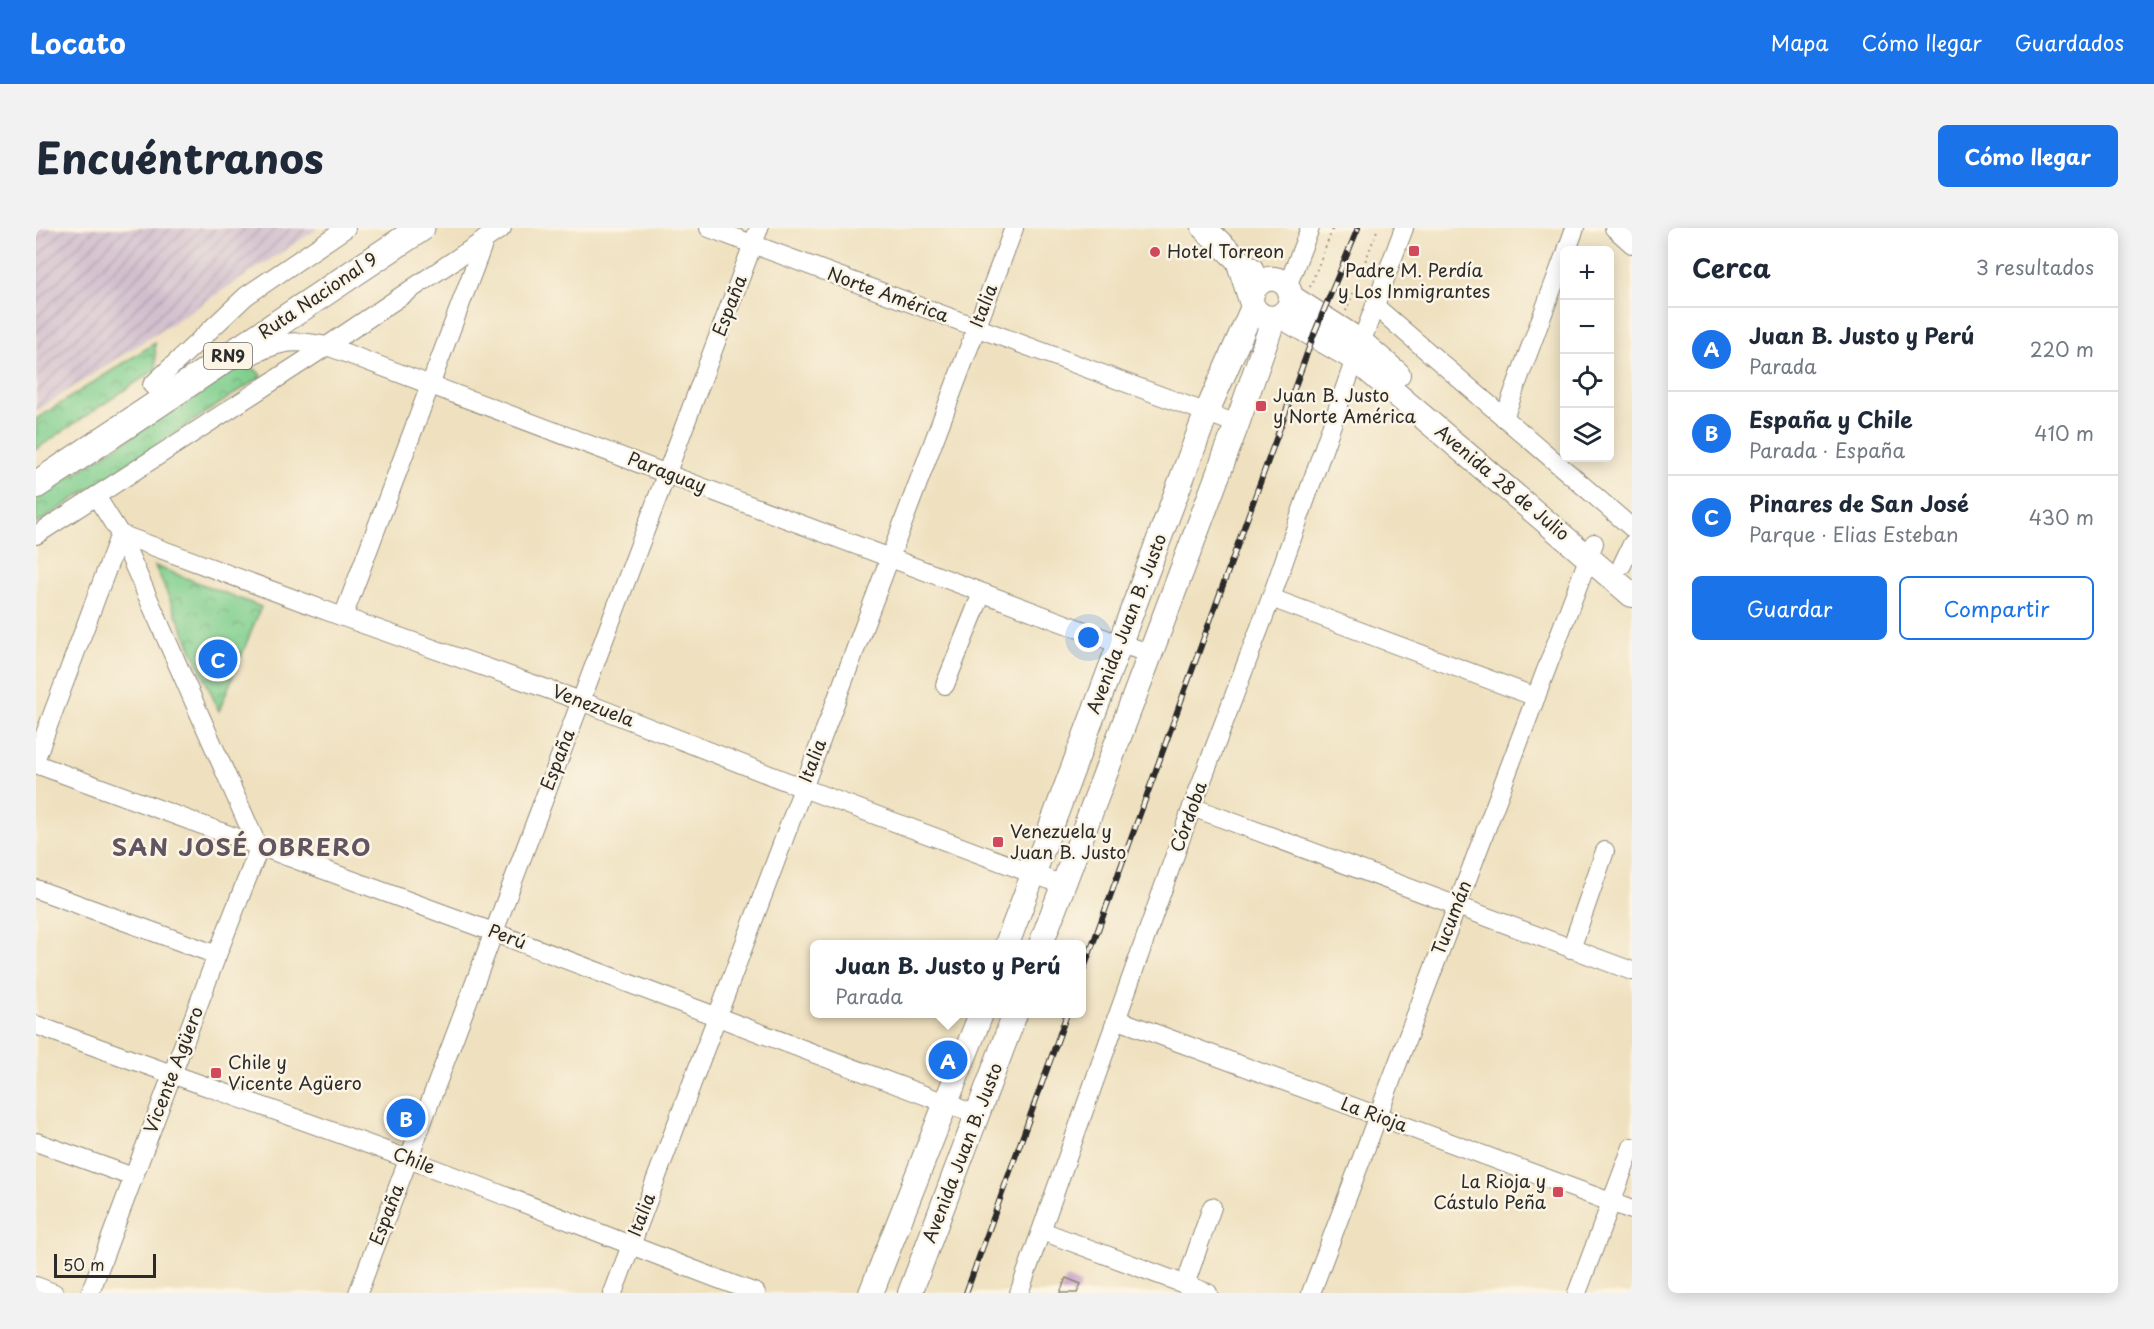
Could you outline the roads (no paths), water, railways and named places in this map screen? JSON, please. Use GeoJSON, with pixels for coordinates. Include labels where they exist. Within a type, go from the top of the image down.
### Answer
{"type":"FeatureCollection","features":[{"type":"Feature","properties":{"kind":"highway","name":"Ruta Nacional 9"},"geometry":{"type":"LineString","coordinates":[[36,463],[389,228]]}},
{"type":"Feature","properties":{"kind":"highway","name":"Ruta Nacional 9"},"geometry":{"type":"LineString","coordinates":[[36,485],[421,228]]}},
{"type":"Feature","properties":{"kind":"main road"},"geometry":{"type":"LineString","coordinates":[[1204,228],[1276,298]]}},
{"type":"Feature","properties":{"kind":"main road","name":"Avenida 28 de Julio"},"geometry":{"type":"LineString","coordinates":[[1276,298],[1340,327],[1358,351]]}},
{"type":"Feature","properties":{"kind":"main road","name":"Avenida 28 de Julio"},"geometry":{"type":"LineString","coordinates":[[1276,298],[1358,351],[1591,549],[1632,595]]}},
{"type":"Feature","properties":{"kind":"main road","name":"Avenida Juan B. Justo"},"geometry":{"type":"LineString","coordinates":[[1009,940],[1206,414],[1276,298]]}},
{"type":"Feature","properties":{"kind":"main road","name":"Avenida Juan B. Justo"},"geometry":{"type":"LineString","coordinates":[[1043,940],[1237,424],[1276,298]]}},
{"type":"Feature","properties":{"kind":"main road","name":"Avenida 28 de Julio"},"geometry":{"type":"LineString","coordinates":[[1591,549],[1629,561]]}},
{"type":"Feature","properties":{"kind":"main road","name":"Avenida Juan B. Justo"},"geometry":{"type":"LineString","coordinates":[[871,1293],[979,1018]]}},
{"type":"Feature","properties":{"kind":"main road","name":"Avenida Juan B. Justo"},"geometry":{"type":"LineString","coordinates":[[910,1293],[1013,1018]]}},
{"type":"Feature","properties":{"kind":"street"},"geometry":{"type":"LineString","coordinates":[[152,385],[246,296],[346,228]]}},
{"type":"Feature","properties":{"kind":"street"},"geometry":{"type":"LineString","coordinates":[[36,536],[433,276],[502,228]]}},
{"type":"Feature","properties":{"kind":"street","name":"Norte América"},"geometry":{"type":"LineString","coordinates":[[709,228],[756,236],[976,328],[1237,424]]}},
{"type":"Feature","properties":{"kind":"street","name":"Italia"},"geometry":{"type":"LineString","coordinates":[[613,1293],[1014,228]]}},
{"type":"Feature","properties":{"kind":"street"},"geometry":{"type":"LineString","coordinates":[[1276,298],[1298,228]]}},
{"type":"Feature","properties":{"kind":"street"},"geometry":{"type":"LineString","coordinates":[[1276,298],[1310,228]]}},
{"type":"Feature","properties":{"kind":"street","name":"Córdoba"},"geometry":{"type":"LineString","coordinates":[[1019,1293],[1192,807],[1271,598],[1404,228]]}},
{"type":"Feature","properties":{"kind":"street"},"geometry":{"type":"LineString","coordinates":[[1568,246],[1575,228]]}},
{"type":"Feature","properties":{"kind":"street"},"geometry":{"type":"LineString","coordinates":[[1614,228],[1632,244]]}},
{"type":"Feature","properties":{"kind":"street","name":"España"},"geometry":{"type":"LineString","coordinates":[[358,1293],[756,236]]}},
{"type":"Feature","properties":{"kind":"street"},"geometry":{"type":"LineString","coordinates":[[343,617],[486,239]]}},
{"type":"Feature","properties":{"kind":"street"},"geometry":{"type":"LineString","coordinates":[[1504,418],[1560,268]]}},
{"type":"Feature","properties":{"kind":"street"},"geometry":{"type":"LineString","coordinates":[[1375,306],[1632,528]]}},
{"type":"Feature","properties":{"kind":"street","name":"Paraguay"},"geometry":{"type":"LineString","coordinates":[[184,386],[268,346],[304,341],[327,346],[667,472],[982,593],[1119,644],[1151,653]]}},
{"type":"Feature","properties":{"kind":"street"},"geometry":{"type":"LineString","coordinates":[[96,496],[120,534],[258,847]]}},
{"type":"Feature","properties":{"kind":"street"},"geometry":{"type":"LineString","coordinates":[[36,758],[120,534]]}},
{"type":"Feature","properties":{"kind":"street","name":"Venezuela"},"geometry":{"type":"LineString","coordinates":[[120,534],[343,617],[581,701],[803,788],[1064,885]]}},
{"type":"Feature","properties":{"kind":"street","name":"Tucumán"},"geometry":{"type":"LineString","coordinates":[[1311,1293],[1591,549]]}},
{"type":"Feature","properties":{"kind":"street"},"geometry":{"type":"LineString","coordinates":[[945,685],[982,593]]}},
{"type":"Feature","properties":{"kind":"street"},"geometry":{"type":"LineString","coordinates":[[1271,598],[1536,697]]}},
{"type":"Feature","properties":{"kind":"street","name":"Perú"},"geometry":{"type":"LineString","coordinates":[[36,764],[493,932],[977,1114]]}},
{"type":"Feature","properties":{"kind":"street"},"geometry":{"type":"LineString","coordinates":[[1192,807],[1632,971]]}},
{"type":"Feature","properties":{"kind":"street","name":"Vicente Agüero"},"geometry":{"type":"LineString","coordinates":[[90,1293],[258,847]]}},
{"type":"Feature","properties":{"kind":"street"},"geometry":{"type":"LineString","coordinates":[[1571,949],[1605,851]]}},
{"type":"Feature","properties":{"kind":"street"},"geometry":{"type":"LineString","coordinates":[[36,889],[217,955]]}},
{"type":"Feature","properties":{"kind":"street","name":"La Rioja"},"geometry":{"type":"LineString","coordinates":[[1116,1019],[1632,1210]]}},
{"type":"Feature","properties":{"kind":"street","name":"Chile"},"geometry":{"type":"LineString","coordinates":[[36,1025],[408,1159],[756,1293]]}},
{"type":"Feature","properties":{"kind":"street"},"geometry":{"type":"LineString","coordinates":[[36,1142],[133,1177]]}},
{"type":"Feature","properties":{"kind":"street"},"geometry":{"type":"LineString","coordinates":[[1577,1293],[1632,1147]]}},
{"type":"Feature","properties":{"kind":"street"},"geometry":{"type":"LineString","coordinates":[[1185,1285],[1212,1207]]}},
{"type":"Feature","properties":{"kind":"street"},"geometry":{"type":"LineString","coordinates":[[1041,1231],[1208,1293]]}},
{"type":"Feature","properties":{"kind":"street"},"geometry":{"type":"LineString","coordinates":[[36,1286],[54,1293]]}},
{"type":"Feature","properties":{"kind":"railway"},"geometry":{"type":"LineString","coordinates":[[1086,963],[1314,334],[1358,228]]}},
{"type":"Feature","properties":{"kind":"railway"},"geometry":{"type":"LineString","coordinates":[[966,1293],[1066,1018]]}},
{"type":"Feature","properties":{"kind":"place","name":"Padre M. Perdía y Los Inmigrantes"},"geometry":{"type":"Point","coordinates":[1414,251]}},
{"type":"Feature","properties":{"kind":"place","name":"Hotel Torreon"},"geometry":{"type":"Point","coordinates":[1155,252]}},
{"type":"Feature","properties":{"kind":"place","name":"Juan B. Justo y Norte América"},"geometry":{"type":"Point","coordinates":[1261,406]}},
{"type":"Feature","properties":{"kind":"place","name":"Pinares de San José"},"geometry":{"type":"Point","coordinates":[218,659]}},
{"type":"Feature","properties":{"kind":"place","name":"Venezuela y Juan B. Justo"},"geometry":{"type":"Point","coordinates":[998,842]}},
{"type":"Feature","properties":{"kind":"place","name":"Juan B. Justo y Perú"},"geometry":{"type":"Point","coordinates":[948,1060]}},
{"type":"Feature","properties":{"kind":"place","name":"Chile y Vicente Agüero"},"geometry":{"type":"Point","coordinates":[216,1073]}},
{"type":"Feature","properties":{"kind":"place","name":"España y Chile"},"geometry":{"type":"Point","coordinates":[406,1118]}},
{"type":"Feature","properties":{"kind":"place","name":"La Rioja y Cástulo Peña"},"geometry":{"type":"Point","coordinates":[1558,1192]}},
{"type":"Feature","properties":{"kind":"district","name":"SAN JOSÉ OBRERO"},"geometry":{"type":"Point","coordinates":[242,848]}}]}
